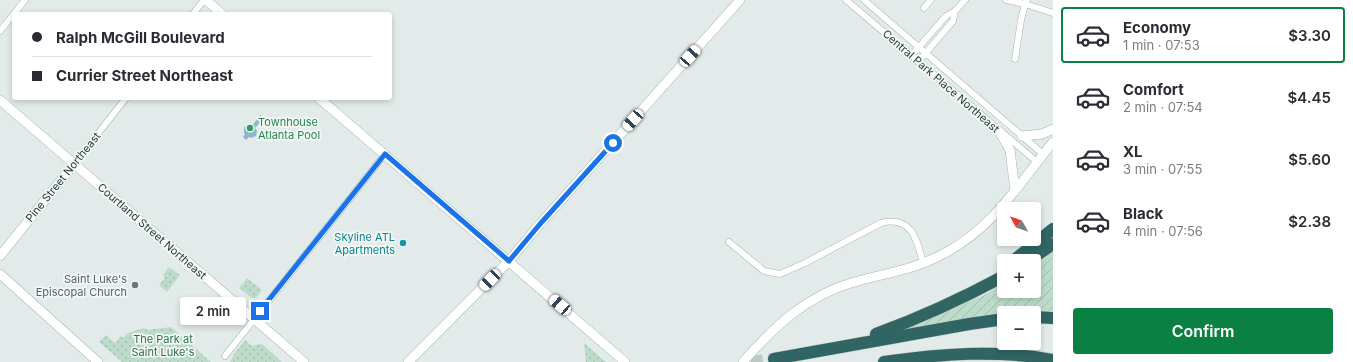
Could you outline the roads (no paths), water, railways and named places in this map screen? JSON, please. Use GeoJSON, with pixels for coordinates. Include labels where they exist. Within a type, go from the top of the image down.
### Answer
{"type":"FeatureCollection","features":[{"type":"Feature","properties":{"kind":"highway"},"geometry":{"type":"LineString","coordinates":[[1022,254],[1053,229]]}},
{"type":"Feature","properties":{"kind":"highway"},"geometry":{"type":"LineString","coordinates":[[1038,254],[1053,244]]}},
{"type":"Feature","properties":{"kind":"highway"},"geometry":{"type":"LineString","coordinates":[[971,292],[997,273]]}},
{"type":"Feature","properties":{"kind":"highway"},"geometry":{"type":"LineString","coordinates":[[840,347],[897,327],[997,279]]}},
{"type":"Feature","properties":{"kind":"highway"},"geometry":{"type":"LineString","coordinates":[[1041,317],[1053,318]]}},
{"type":"Feature","properties":{"kind":"highway"},"geometry":{"type":"LineString","coordinates":[[774,359],[997,320]]}},
{"type":"Feature","properties":{"kind":"highway"},"geometry":{"type":"LineString","coordinates":[[884,362],[915,358],[974,354],[1009,355],[1053,360]]}},
{"type":"Feature","properties":{"kind":"main road"},"geometry":{"type":"LineString","coordinates":[[205,0],[220,12]]}},
{"type":"Feature","properties":{"kind":"main road"},"geometry":{"type":"LineString","coordinates":[[408,362],[509,261],[540,224],[740,0]]}},
{"type":"Feature","properties":{"kind":"main road","name":"Courtland Street Northeast"},"geometry":{"type":"LineString","coordinates":[[0,100],[304,362]]}},
{"type":"Feature","properties":{"kind":"main road"},"geometry":{"type":"LineString","coordinates":[[321,100],[625,362]]}},
{"type":"Feature","properties":{"kind":"main road"},"geometry":{"type":"LineString","coordinates":[[1022,136],[1042,134],[1053,129]]}},
{"type":"Feature","properties":{"kind":"main road"},"geometry":{"type":"LineString","coordinates":[[999,131],[1010,150],[1015,191]]}},
{"type":"Feature","properties":{"kind":"main road"},"geometry":{"type":"LineString","coordinates":[[746,358],[776,327],[795,311],[812,300],[835,288],[923,263],[941,255],[970,237],[994,217],[1053,142]]}},
{"type":"Feature","properties":{"kind":"main road","name":"Pine Street Northeast"},"geometry":{"type":"LineString","coordinates":[[0,256],[74,164]]}},
{"type":"Feature","properties":{"kind":"main road"},"geometry":{"type":"LineString","coordinates":[[0,274],[98,362]]}},
{"type":"Feature","properties":{"kind":"street"},"geometry":{"type":"LineString","coordinates":[[15,12],[25,0]]}},
{"type":"Feature","properties":{"kind":"street"},"geometry":{"type":"LineString","coordinates":[[195,12],[205,0]]}},
{"type":"Feature","properties":{"kind":"street","name":"Central Park Place Northeast"},"geometry":{"type":"LineString","coordinates":[[846,0],[1037,162]]}},
{"type":"Feature","properties":{"kind":"street","name":"Central Park Place Northeast"},"geometry":{"type":"LineString","coordinates":[[864,0],[1043,154]]}},
{"type":"Feature","properties":{"kind":"street"},"geometry":{"type":"LineString","coordinates":[[924,8],[931,0]]}},
{"type":"Feature","properties":{"kind":"street"},"geometry":{"type":"LineString","coordinates":[[911,56],[946,16],[955,11],[965,0]]}},
{"type":"Feature","properties":{"kind":"street"},"geometry":{"type":"LineString","coordinates":[[1006,0],[1026,2],[1053,13]]}},
{"type":"Feature","properties":{"kind":"street"},"geometry":{"type":"LineString","coordinates":[[1015,59],[1021,20],[1026,2]]}},
{"type":"Feature","properties":{"kind":"street"},"geometry":{"type":"LineString","coordinates":[[918,62],[953,21],[955,11]]}},
{"type":"Feature","properties":{"kind":"street"},"geometry":{"type":"LineString","coordinates":[[0,31],[12,16]]}},
{"type":"Feature","properties":{"kind":"street","name":"Pine Street Northeast"},"geometry":{"type":"LineString","coordinates":[[74,164],[124,100]]}},
{"type":"Feature","properties":{"kind":"street"},"geometry":{"type":"LineString","coordinates":[[225,356],[385,154]]}},
{"type":"Feature","properties":{"kind":"street"},"geometry":{"type":"LineString","coordinates":[[729,242],[764,271],[780,274],[805,263],[881,223],[895,221],[903,223],[914,234],[923,263]]}},
{"type":"Feature","properties":{"kind":"water","name":"Townhouse Atlanta Pool"},"geometry":{"type":"Polygon","coordinates":[[[260,115],[264,118],[255,128],[257,131],[256,136],[251,138],[249,137],[246,140],[243,137],[245,134],[244,127],[249,125],[252,126],[260,115]]]}},
{"type":"Feature","properties":{"kind":"tunnel"},"geometry":{"type":"LineString","coordinates":[[751,362],[774,359]]}},
{"type":"Feature","properties":{"kind":"place","name":"Townhouse Atlanta Pool"},"geometry":{"type":"Point","coordinates":[250,128]}},
{"type":"Feature","properties":{"kind":"place","name":"Skyline ATL Apartments"},"geometry":{"type":"Point","coordinates":[403,243]}},
{"type":"Feature","properties":{"kind":"place","name":"Saint Luke's Episcopal Church"},"geometry":{"type":"Point","coordinates":[135,285]}},
{"type":"Feature","properties":{"kind":"park label","name":"The Park at Saint Luke's"},"geometry":{"type":"Point","coordinates":[163,345]}}]}
